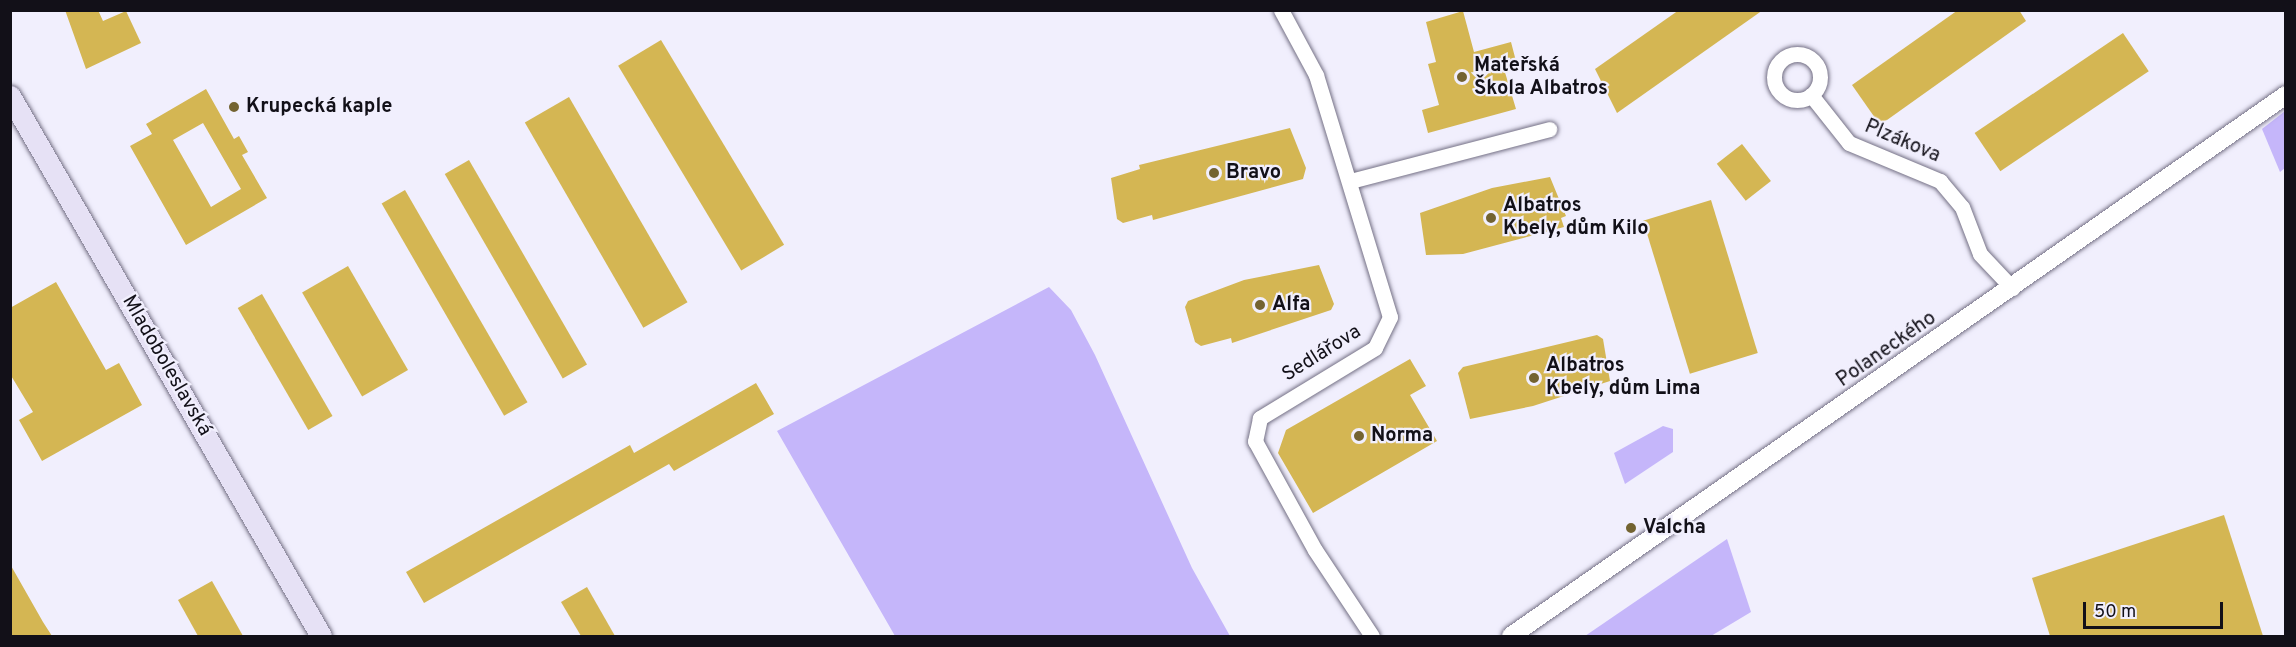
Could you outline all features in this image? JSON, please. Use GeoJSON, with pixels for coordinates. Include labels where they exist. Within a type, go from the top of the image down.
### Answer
{"type":"FeatureCollection","features":[{"type":"Feature","properties":{"kind":"main road","name":"Mladoboleslavská"},"geometry":{"type":"LineString","coordinates":[[10,96],[321,636]]}},
{"type":"Feature","properties":{"kind":"street","name":"Sedlářova"},"geometry":{"type":"LineString","coordinates":[[1281,10],[1316,75],[1381,276],[1390,317],[1386,332],[1375,348],[1260,418],[1255,441],[1315,550],[1372,636]]}},
{"type":"Feature","properties":{"kind":"street","name":"Plzákova"},"geometry":{"type":"LineString","coordinates":[[1811,95],[1849,143],[1940,182],[1962,207],[1980,254],[2012,288]]}},
{"type":"Feature","properties":{"kind":"street","name":"Polaneckého"},"geometry":{"type":"LineString","coordinates":[[1511,636],[2286,95]]}},
{"type":"Feature","properties":{"kind":"street"},"geometry":{"type":"LineString","coordinates":[[1350,181],[1549,129]]}},
{"type":"Feature","properties":{"kind":"shaded area"},"geometry":{"type":"Polygon","coordinates":[[[2285,111],[2285,168],[2280,172],[2262,129],[2285,111]]]}},
{"type":"Feature","properties":{"kind":"shaded area"},"geometry":{"type":"Polygon","coordinates":[[[1049,287],[1071,310],[1095,355],[1192,568],[1230,636],[895,636],[777,431],[1049,287]]]}},
{"type":"Feature","properties":{"kind":"shaded area"},"geometry":{"type":"Polygon","coordinates":[[[1663,426],[1673,429],[1673,452],[1625,484],[1614,453],[1663,426]]]}},
{"type":"Feature","properties":{"kind":"shaded area"},"geometry":{"type":"Polygon","coordinates":[[[1727,539],[1751,612],[1711,636],[1585,636],[1727,539]]]}},
{"type":"Feature","properties":{"kind":"building"},"geometry":{"type":"Polygon","coordinates":[[[65,10],[98,10],[103,21],[126,11],[141,43],[86,69],[65,10]]]}},
{"type":"Feature","properties":{"kind":"building"},"geometry":{"type":"Polygon","coordinates":[[[1679,10],[1763,10],[1617,113],[1595,69],[1679,10]]]}},
{"type":"Feature","properties":{"kind":"building"},"geometry":{"type":"Polygon","coordinates":[[[1958,10],[2019,10],[2026,21],[1880,125],[1852,85],[1958,10]]]}},
{"type":"Feature","properties":{"kind":"building","name":"Mateřská Škola Albatros"},"geometry":{"type":"Polygon","coordinates":[[[1463,11],[1474,52],[1511,42],[1517,65],[1504,69],[1516,109],[1428,133],[1422,110],[1439,105],[1428,64],[1436,62],[1426,22],[1463,11]]]}},
{"type":"Feature","properties":{"kind":"building"},"geometry":{"type":"Polygon","coordinates":[[[2123,33],[2149,71],[2000,171],[1975,133],[2123,33]]]}},
{"type":"Feature","properties":{"kind":"building"},"geometry":{"type":"Polygon","coordinates":[[[661,40],[784,245],[741,271],[618,66],[661,40]]]}},
{"type":"Feature","properties":{"kind":"building"},"geometry":{"type":"Polygon","coordinates":[[[206,89],[234,139],[239,136],[248,152],[242,155],[267,198],[186,245],[130,146],[152,134],[146,124],[206,89]],[[203,123],[173,140],[211,207],[241,189],[203,123]]]}},
{"type":"Feature","properties":{"kind":"building"},"geometry":{"type":"Polygon","coordinates":[[[569,97],[688,302],[643,328],[525,123],[569,97]]]}},
{"type":"Feature","properties":{"kind":"building","name":"Bravo"},"geometry":{"type":"Polygon","coordinates":[[[1290,128],[1306,168],[1303,179],[1153,220],[1152,215],[1123,223],[1117,219],[1111,178],[1140,169],[1139,165],[1290,128]]]}},
{"type":"Feature","properties":{"kind":"building"},"geometry":{"type":"Polygon","coordinates":[[[1742,144],[1771,181],[1746,201],[1717,164],[1742,144]]]}},
{"type":"Feature","properties":{"kind":"building"},"geometry":{"type":"Polygon","coordinates":[[[469,160],[587,364],[563,378],[445,174],[469,160]]]}},
{"type":"Feature","properties":{"kind":"building","name":"Albatros Kbely, dům Kilo"},"geometry":{"type":"Polygon","coordinates":[[[1550,177],[1566,216],[1561,218],[1564,227],[1463,254],[1426,255],[1420,213],[1492,188],[1550,177]]]}},
{"type":"Feature","properties":{"kind":"building"},"geometry":{"type":"Polygon","coordinates":[[[405,190],[528,402],[504,416],[382,204],[405,190]]]}},
{"type":"Feature","properties":{"kind":"building"},"geometry":{"type":"Polygon","coordinates":[[[1711,200],[1758,353],[1690,374],[1643,221],[1711,200]]]}},
{"type":"Feature","properties":{"kind":"building","name":"Alfa"},"geometry":{"type":"Polygon","coordinates":[[[1319,265],[1334,304],[1331,310],[1232,343],[1231,338],[1201,346],[1195,342],[1185,307],[1188,301],[1244,280],[1319,265]]]}},
{"type":"Feature","properties":{"kind":"building"},"geometry":{"type":"Polygon","coordinates":[[[348,266],[408,370],[362,396],[302,292],[348,266]]]}},
{"type":"Feature","properties":{"kind":"building"},"geometry":{"type":"Polygon","coordinates":[[[56,282],[106,370],[119,363],[142,405],[42,461],[19,420],[33,412],[10,374],[10,308],[56,282]]]}},
{"type":"Feature","properties":{"kind":"building"},"geometry":{"type":"Polygon","coordinates":[[[262,294],[332,416],[308,430],[238,308],[262,294]]]}},
{"type":"Feature","properties":{"kind":"building","name":"Albatros Kbely, dům Lima"},"geometry":{"type":"Polygon","coordinates":[[[1597,335],[1603,339],[1610,381],[1533,406],[1470,419],[1458,373],[1463,367],[1597,335]]]}},
{"type":"Feature","properties":{"kind":"building","name":"Norma"},"geometry":{"type":"Polygon","coordinates":[[[1410,359],[1426,386],[1410,395],[1437,441],[1313,513],[1278,453],[1286,430],[1410,359]]]}},
{"type":"Feature","properties":{"kind":"building"},"geometry":{"type":"Polygon","coordinates":[[[756,383],[774,414],[674,471],[669,464],[424,603],[406,572],[630,445],[634,453],[756,383]]]}},
{"type":"Feature","properties":{"kind":"building"},"geometry":{"type":"Polygon","coordinates":[[[2224,515],[2263,636],[2050,636],[2032,578],[2224,515]]]}},
{"type":"Feature","properties":{"kind":"building"},"geometry":{"type":"Polygon","coordinates":[[[10,564],[43,622],[52,636],[10,636],[10,564]]]}},
{"type":"Feature","properties":{"kind":"building"},"geometry":{"type":"Polygon","coordinates":[[[212,581],[243,636],[198,636],[178,600],[212,581]]]}},
{"type":"Feature","properties":{"kind":"building"},"geometry":{"type":"Polygon","coordinates":[[[587,587],[615,636],[581,636],[561,602],[587,587]]]}},
{"type":"Feature","properties":{"kind":"place","name":"Mateřská Škola Albatros"},"geometry":{"type":"Point","coordinates":[1462,77]}},
{"type":"Feature","properties":{"kind":"place","name":"Krupecká kaple"},"geometry":{"type":"Point","coordinates":[234,107]}},
{"type":"Feature","properties":{"kind":"place","name":"Bravo"},"geometry":{"type":"Point","coordinates":[1214,173]}},
{"type":"Feature","properties":{"kind":"place","name":"Albatros Kbely, dům Kilo"},"geometry":{"type":"Point","coordinates":[1491,218]}},
{"type":"Feature","properties":{"kind":"place","name":"Alfa"},"geometry":{"type":"Point","coordinates":[1260,305]}},
{"type":"Feature","properties":{"kind":"place","name":"Albatros Kbely, dům Lima"},"geometry":{"type":"Point","coordinates":[1534,378]}},
{"type":"Feature","properties":{"kind":"place","name":"Norma"},"geometry":{"type":"Point","coordinates":[1359,436]}},
{"type":"Feature","properties":{"kind":"place","name":"Valcha"},"geometry":{"type":"Point","coordinates":[1631,528]}}]}
